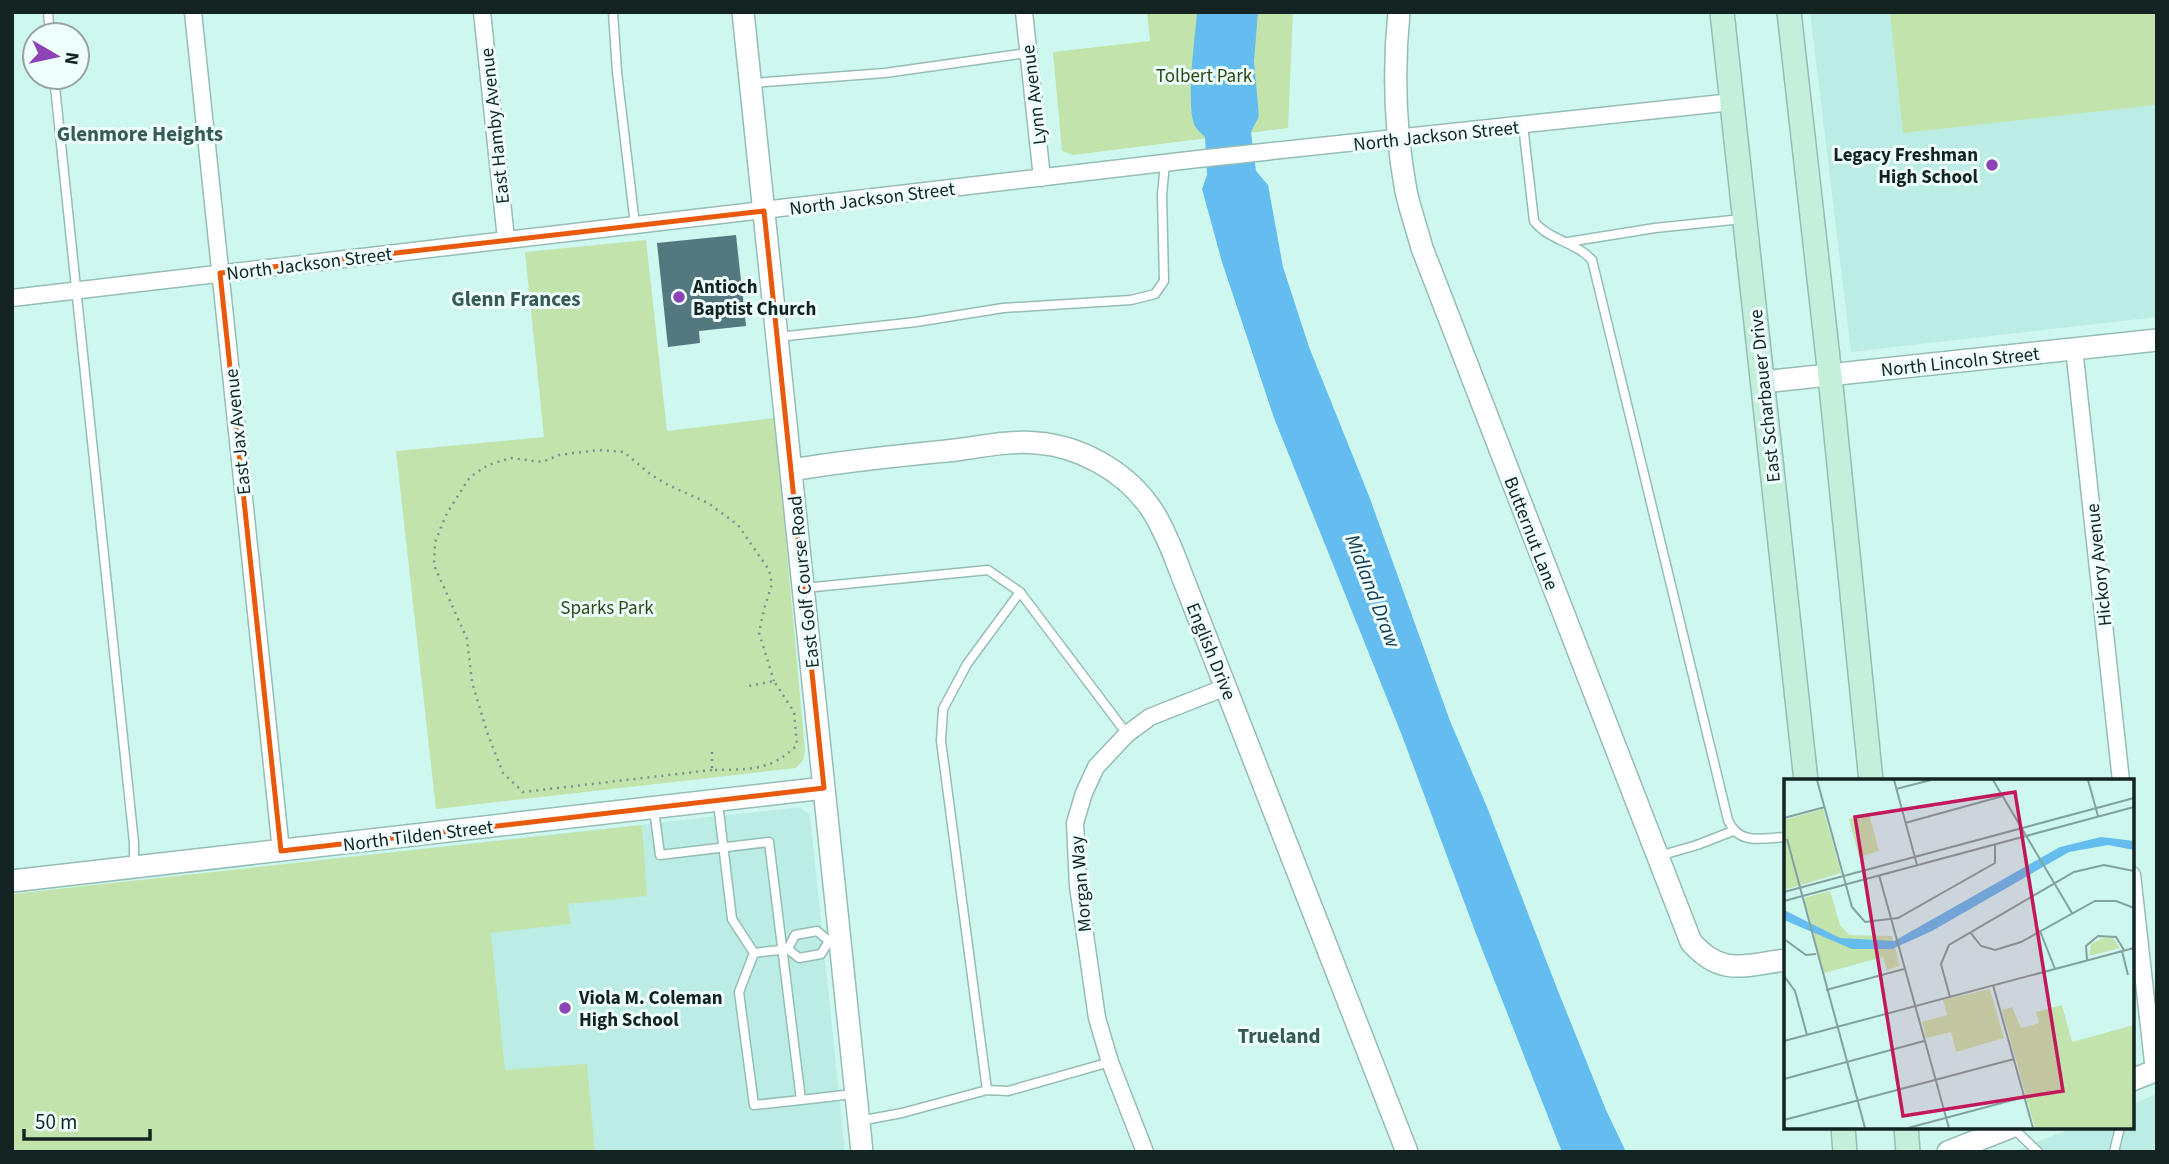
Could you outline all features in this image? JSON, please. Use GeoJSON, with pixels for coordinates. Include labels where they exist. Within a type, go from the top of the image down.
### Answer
{"type":"FeatureCollection","features":[{"type":"Feature","properties":{"kind":"main road","name":"East Scharbauer Drive"},"geometry":{"type":"LineString","coordinates":[[1723,12],[1806,779]]}},
{"type":"Feature","properties":{"kind":"main road"},"geometry":{"type":"LineString","coordinates":[[1789,12],[1830,376],[1871,779]]}},
{"type":"Feature","properties":{"kind":"main road"},"geometry":{"type":"LineString","coordinates":[[1843,1129],[1845,1152]]}},
{"type":"Feature","properties":{"kind":"main road"},"geometry":{"type":"LineString","coordinates":[[1906,1129],[1908,1152]]}},
{"type":"Feature","properties":{"kind":"street","name":"East Jax Avenue"},"geometry":{"type":"LineString","coordinates":[[193,12],[281,851]]}},
{"type":"Feature","properties":{"kind":"street","name":"East Hamby Avenue"},"geometry":{"type":"LineString","coordinates":[[482,12],[506,239]]}},
{"type":"Feature","properties":{"kind":"street","name":"East Golf Course Road"},"geometry":{"type":"LineString","coordinates":[[743,12],[824,788],[834,940],[862,1152]]}},
{"type":"Feature","properties":{"kind":"street","name":"Lynn Avenue"},"geometry":{"type":"LineString","coordinates":[[1024,12],[1042,178]]}},
{"type":"Feature","properties":{"kind":"street","name":"Butternut Lane"},"geometry":{"type":"LineString","coordinates":[[1399,12],[1395,87],[1399,139],[1406,193],[1423,248],[1691,942],[1704,957],[1723,965],[1784,960]]}},
{"type":"Feature","properties":{"kind":"street","name":"North Jackson Street"},"geometry":{"type":"LineString","coordinates":[[12,298],[1198,159],[1732,102]]}},
{"type":"Feature","properties":{"kind":"street","name":"North Lincoln Street"},"geometry":{"type":"LineString","coordinates":[[1763,382],[2157,340]]}},
{"type":"Feature","properties":{"kind":"street","name":"Hickory Avenue"},"geometry":{"type":"LineString","coordinates":[[2074,348],[2121,779]]}},
{"type":"Feature","properties":{"kind":"street","name":"English Drive"},"geometry":{"type":"LineString","coordinates":[[792,470],[831,463],[1025,443],[1049,445],[1093,459],[1131,485],[1156,517],[1172,550],[1407,1152]]}},
{"type":"Feature","properties":{"kind":"street","name":"Morgan Way"},"geometry":{"type":"LineString","coordinates":[[1145,1152],[1110,1062],[1094,1004],[1074,841],[1079,805],[1092,776],[1105,756],[1127,734],[1150,717],[1226,687]]}},
{"type":"Feature","properties":{"kind":"street","name":"North Tilden Street"},"geometry":{"type":"LineString","coordinates":[[12,881],[824,788]]}},
{"type":"Feature","properties":{"kind":"street"},"geometry":{"type":"LineString","coordinates":[[2134,892],[2155,1070],[2134,1079]]}},
{"type":"Feature","properties":{"kind":"street"},"geometry":{"type":"LineString","coordinates":[[1948,1152],[2007,1129]]}},
{"type":"Feature","properties":{"kind":"lane"},"geometry":{"type":"LineString","coordinates":[[613,12],[617,72],[635,225]]}},
{"type":"Feature","properties":{"kind":"lane"},"geometry":{"type":"LineString","coordinates":[[750,83],[884,73],[1027,53]]}},
{"type":"Feature","properties":{"kind":"lane"},"geometry":{"type":"LineString","coordinates":[[56,91],[134,843],[134,867]]}},
{"type":"Feature","properties":{"kind":"lane"},"geometry":{"type":"LineString","coordinates":[[1523,125],[1534,221],[1540,230],[1583,250],[1592,260],[1728,820],[1733,831],[1742,837],[1784,837]]}},
{"type":"Feature","properties":{"kind":"lane"},"geometry":{"type":"LineString","coordinates":[[778,337],[916,322],[1003,308],[1131,300],[1156,295],[1164,281],[1162,195],[1165,163]]}},
{"type":"Feature","properties":{"kind":"lane"},"geometry":{"type":"LineString","coordinates":[[1566,242],[1745,218]]}},
{"type":"Feature","properties":{"kind":"lane"},"geometry":{"type":"LineString","coordinates":[[804,588],[988,570],[1020,592],[1127,734]]}},
{"type":"Feature","properties":{"kind":"lane"},"geometry":{"type":"LineString","coordinates":[[987,1090],[941,741],[943,709],[967,664],[1020,592]]}},
{"type":"Feature","properties":{"kind":"lane"},"geometry":{"type":"LineString","coordinates":[[718,800],[732,919],[754,953]]}},
{"type":"Feature","properties":{"kind":"lane"},"geometry":{"type":"LineString","coordinates":[[654,808],[660,855],[769,842],[785,950],[801,1100]]}},
{"type":"Feature","properties":{"kind":"lane"},"geometry":{"type":"LineString","coordinates":[[1658,856],[1733,831]]}},
{"type":"Feature","properties":{"kind":"lane"},"geometry":{"type":"LineString","coordinates":[[754,953],[785,950],[799,958],[821,954],[834,940],[817,931],[795,935],[785,950]]}},
{"type":"Feature","properties":{"kind":"lane"},"geometry":{"type":"LineString","coordinates":[[754,953],[739,992],[754,1105],[856,1093]]}},
{"type":"Feature","properties":{"kind":"lane"},"geometry":{"type":"LineString","coordinates":[[859,1121],[902,1113],[987,1090],[1008,1091],[1110,1062]]}},
{"type":"Feature","properties":{"kind":"lane"},"geometry":{"type":"LineString","coordinates":[[2014,1129],[2038,1152]]}},
{"type":"Feature","properties":{"kind":"lane"},"geometry":{"type":"LineString","coordinates":[[2114,1152],[2120,1129]]}},
{"type":"Feature","properties":{"kind":"path"},"geometry":{"type":"LineString","coordinates":[[598,450],[624,452],[650,474],[708,503],[738,525],[769,570],[772,584],[760,633],[774,681],[794,712],[797,745],[785,756],[758,769],[712,770],[523,792],[503,773],[472,682],[467,639],[434,565],[435,542],[447,513],[470,477],[488,465],[511,458],[542,461],[559,455],[598,450]]}},
{"type":"Feature","properties":{"kind":"path"},"geometry":{"type":"LineString","coordinates":[[749,686],[774,681]]}},
{"type":"Feature","properties":{"kind":"path"},"geometry":{"type":"LineString","coordinates":[[712,752],[712,770]]}},
{"type":"Feature","properties":{"kind":"highlighted area"},"geometry":{"type":"Polygon","coordinates":[[[764,211],[824,788],[281,851],[220,273],[764,211]]]}},
{"type":"Feature","properties":{"kind":"shaded area","name":"Legacy Freshman High School"},"geometry":{"type":"Polygon","coordinates":[[[1810,12],[2157,12],[2157,317],[1851,352],[1810,12]]]}},
{"type":"Feature","properties":{"kind":"shaded area","name":"Viola M. Coleman High School"},"geometry":{"type":"Polygon","coordinates":[[[800,807],[810,815],[845,1152],[316,1152],[283,864],[800,807]]]}},
{"type":"Feature","properties":{"kind":"shaded area"},"geometry":{"type":"Polygon","coordinates":[[[2157,1094],[2157,1152],[2013,1152],[2070,1129],[2134,1129],[2134,1103],[2157,1094]]]}},
{"type":"Feature","properties":{"kind":"green space","name":"Tolbert Park"},"geometry":{"type":"Polygon","coordinates":[[[1147,12],[1293,12],[1288,128],[1073,155],[1062,151],[1053,52],[1150,41],[1147,12]]]}},
{"type":"Feature","properties":{"kind":"green space"},"geometry":{"type":"Polygon","coordinates":[[[1890,12],[2157,12],[2157,105],[1903,133],[1890,12]]]}},
{"type":"Feature","properties":{"kind":"green space","name":"Sparks Park"},"geometry":{"type":"Polygon","coordinates":[[[646,240],[667,431],[775,418],[805,751],[803,760],[796,768],[436,809],[396,451],[544,437],[525,252],[646,240]]]}},
{"type":"Feature","properties":{"kind":"green space"},"geometry":{"type":"Polygon","coordinates":[[[642,825],[647,896],[568,904],[571,924],[491,933],[505,1070],[587,1064],[595,1152],[12,1152],[12,894],[642,825]]]}},
{"type":"Feature","properties":{"kind":"water","name":"Midland Draw"},"geometry":{"type":"Polygon","coordinates":[[[1197,12],[1258,12],[1254,61],[1259,116],[1251,132],[1256,171],[1268,185],[1283,267],[1309,347],[1369,496],[1450,721],[1487,807],[1606,1110],[1626,1152],[1562,1152],[1401,733],[1274,418],[1222,262],[1202,189],[1207,175],[1205,137],[1194,124],[1191,100],[1197,12]]]}},
{"type":"Feature","properties":{"kind":"building","name":"Antioch Baptist Church"},"geometry":{"type":"Polygon","coordinates":[[[736,235],[746,326],[699,331],[700,343],[668,347],[657,243],[736,235]]]}},
{"type":"Feature","properties":{"kind":"place","name":"Legacy Freshman High School"},"geometry":{"type":"Point","coordinates":[1992,165]}},
{"type":"Feature","properties":{"kind":"place","name":"Antioch Baptist Church"},"geometry":{"type":"Point","coordinates":[679,297]}},
{"type":"Feature","properties":{"kind":"place","name":"Viola M. Coleman High School"},"geometry":{"type":"Point","coordinates":[565,1008]}},
{"type":"Feature","properties":{"kind":"district","name":"Glenmore Heights"},"geometry":{"type":"Point","coordinates":[140,134]}},
{"type":"Feature","properties":{"kind":"district","name":"Glenn Frances"},"geometry":{"type":"Point","coordinates":[516,299]}},
{"type":"Feature","properties":{"kind":"district","name":"Trueland"},"geometry":{"type":"Point","coordinates":[1279,1036]}}]}
